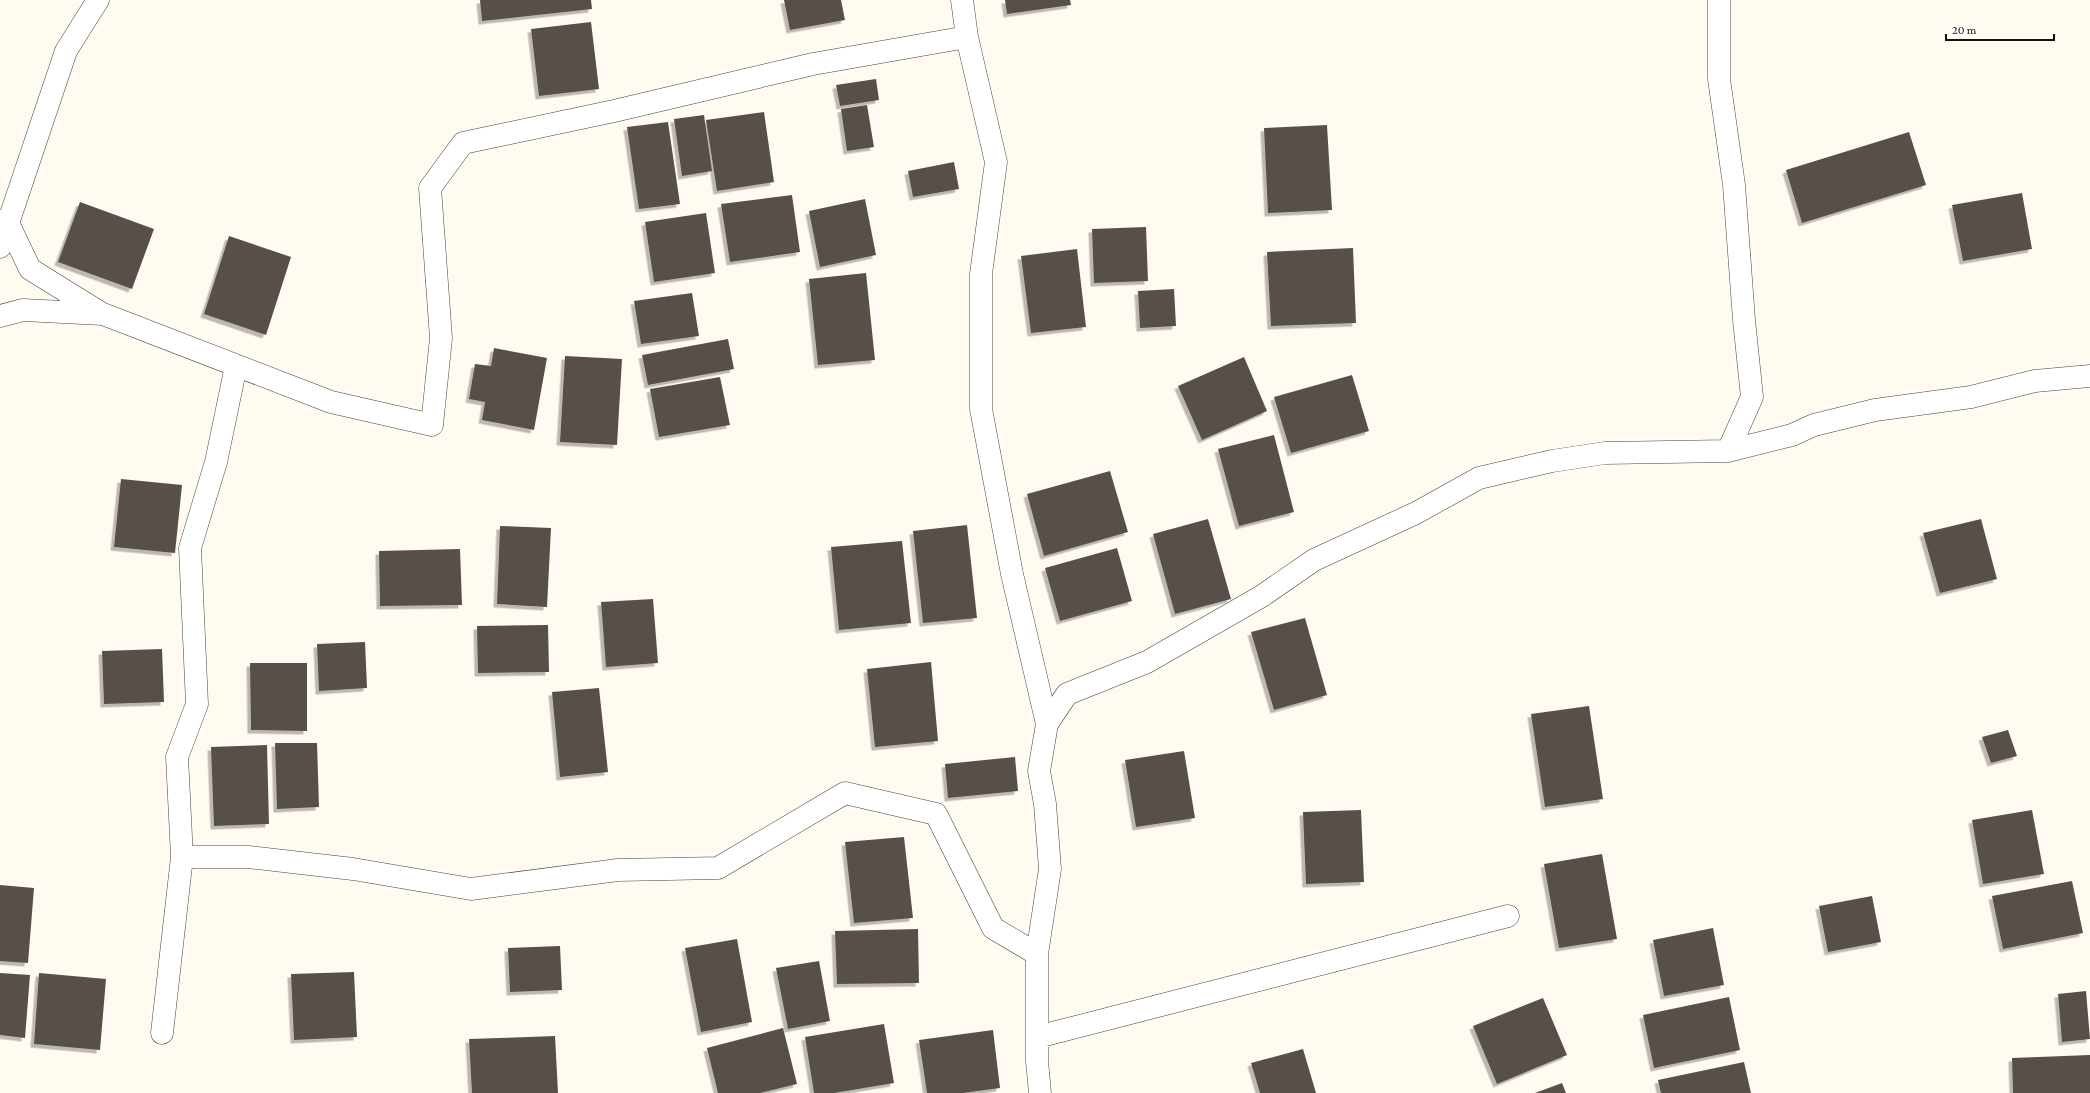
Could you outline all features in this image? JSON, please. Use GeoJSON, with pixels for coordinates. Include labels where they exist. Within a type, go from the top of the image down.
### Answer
{"type":"FeatureCollection","features":[{"type":"Feature","properties":{"kind":"street"},"geometry":{"type":"LineString","coordinates":[[0,247],[4,222],[66,51],[98,0]]}},
{"type":"Feature","properties":{"kind":"street"},"geometry":{"type":"LineString","coordinates":[[962,0],[967,37],[996,162],[981,274],[981,409],[1012,574],[1047,724],[1039,772],[1045,804],[1050,869],[1037,954],[1037,1037],[1040,1093]]}},
{"type":"Feature","properties":{"kind":"street"},"geometry":{"type":"LineString","coordinates":[[1718,0],[1719,79],[1734,185],[1744,320],[1752,397],[1728,451]]}},
{"type":"Feature","properties":{"kind":"street"},"geometry":{"type":"LineString","coordinates":[[4,222],[30,269],[103,314],[331,402],[432,425],[441,338],[430,188],[463,142],[614,111],[813,64],[967,37]]}},
{"type":"Feature","properties":{"kind":"street"},"geometry":{"type":"LineString","coordinates":[[0,316],[23,310],[103,314]]}},
{"type":"Feature","properties":{"kind":"street"},"geometry":{"type":"LineString","coordinates":[[162,1033],[182,856],[177,757],[198,704],[190,548],[216,462],[236,366]]}},
{"type":"Feature","properties":{"kind":"street"},"geometry":{"type":"LineString","coordinates":[[1047,724],[1067,694],[1147,662],[1262,596],[1314,560],[1416,513],[1479,478],[1552,461],[1605,453],[1728,451],[1792,435],[1814,425],[1876,410],[1971,397],[2035,381],[2090,376]]}},
{"type":"Feature","properties":{"kind":"street"},"geometry":{"type":"LineString","coordinates":[[182,856],[248,857],[353,869],[471,889],[618,870],[718,868],[845,793],[936,814],[993,928],[1037,954]]}},
{"type":"Feature","properties":{"kind":"street"},"geometry":{"type":"LineString","coordinates":[[1037,1037],[1508,916]]}},
{"type":"Feature","properties":{"kind":"building"},"geometry":{"type":"Polygon","coordinates":[[[480,0],[591,0],[592,9],[482,21],[480,0]]]}},
{"type":"Feature","properties":{"kind":"building"},"geometry":{"type":"Polygon","coordinates":[[[784,0],[841,0],[845,20],[790,30],[784,0]]]}},
{"type":"Feature","properties":{"kind":"building"},"geometry":{"type":"Polygon","coordinates":[[[1005,0],[1070,0],[1071,5],[1007,14],[1005,0]]]}},
{"type":"Feature","properties":{"kind":"building"},"geometry":{"type":"Polygon","coordinates":[[[591,22],[599,89],[539,96],[531,29],[591,22]]]}},
{"type":"Feature","properties":{"kind":"building"},"geometry":{"type":"Polygon","coordinates":[[[876,79],[879,100],[840,106],[836,85],[876,79]]]}},
{"type":"Feature","properties":{"kind":"building"},"geometry":{"type":"Polygon","coordinates":[[[867,105],[874,147],[847,151],[841,109],[867,105]]]}},
{"type":"Feature","properties":{"kind":"building"},"geometry":{"type":"Polygon","coordinates":[[[764,112],[774,182],[717,191],[706,120],[764,112]]]}},
{"type":"Feature","properties":{"kind":"building"},"geometry":{"type":"Polygon","coordinates":[[[704,115],[712,171],[682,176],[674,119],[704,115]]]}},
{"type":"Feature","properties":{"kind":"building"},"geometry":{"type":"Polygon","coordinates":[[[668,122],[680,204],[639,209],[627,127],[668,122]]]}},
{"type":"Feature","properties":{"kind":"building"},"geometry":{"type":"Polygon","coordinates":[[[1327,125],[1332,210],[1268,213],[1264,128],[1327,125]]]}},
{"type":"Feature","properties":{"kind":"building"},"geometry":{"type":"Polygon","coordinates":[[[1909,132],[1926,185],[1802,223],[1786,170],[1909,132]]]}},
{"type":"Feature","properties":{"kind":"building"},"geometry":{"type":"Polygon","coordinates":[[[954,162],[959,189],[913,197],[908,171],[954,162]]]}},
{"type":"Feature","properties":{"kind":"building"},"geometry":{"type":"Polygon","coordinates":[[[2022,193],[2032,249],[1963,261],[1952,205],[2022,193]]]}},
{"type":"Feature","properties":{"kind":"building"},"geometry":{"type":"Polygon","coordinates":[[[792,195],[800,252],[730,262],[721,204],[792,195]]]}},
{"type":"Feature","properties":{"kind":"building"},"geometry":{"type":"Polygon","coordinates":[[[865,199],[876,255],[820,267],[809,211],[865,199]]]}},
{"type":"Feature","properties":{"kind":"building"},"geometry":{"type":"Polygon","coordinates":[[[80,202],[154,229],[132,289],[58,262],[80,202]]]}},
{"type":"Feature","properties":{"kind":"building"},"geometry":{"type":"Polygon","coordinates":[[[706,213],[715,273],[654,282],[645,222],[706,213]]]}},
{"type":"Feature","properties":{"kind":"building"},"geometry":{"type":"Polygon","coordinates":[[[1146,227],[1148,281],[1094,283],[1092,229],[1146,227]]]}},
{"type":"Feature","properties":{"kind":"building"},"geometry":{"type":"Polygon","coordinates":[[[229,236],[291,257],[266,335],[204,314],[229,236]]]}},
{"type":"Feature","properties":{"kind":"building"},"geometry":{"type":"Polygon","coordinates":[[[1353,248],[1356,323],[1271,326],[1267,252],[1353,248]]]}},
{"type":"Feature","properties":{"kind":"building"},"geometry":{"type":"Polygon","coordinates":[[[1077,249],[1086,327],[1031,333],[1021,256],[1077,249]]]}},
{"type":"Feature","properties":{"kind":"building"},"geometry":{"type":"Polygon","coordinates":[[[866,273],[875,360],[818,365],[809,279],[866,273]]]}},
{"type":"Feature","properties":{"kind":"building"},"geometry":{"type":"Polygon","coordinates":[[[1174,289],[1176,326],[1140,328],[1138,291],[1174,289]]]}},
{"type":"Feature","properties":{"kind":"building"},"geometry":{"type":"Polygon","coordinates":[[[692,293],[699,336],[641,344],[634,301],[692,293]]]}},
{"type":"Feature","properties":{"kind":"building"},"geometry":{"type":"Polygon","coordinates":[[[728,339],[734,369],[648,385],[642,355],[728,339]]]}},
{"type":"Feature","properties":{"kind":"building"},"geometry":{"type":"Polygon","coordinates":[[[494,348],[547,358],[534,430],[482,420],[485,402],[469,399],[475,364],[491,366],[494,348]]]}},
{"type":"Feature","properties":{"kind":"building"},"geometry":{"type":"Polygon","coordinates":[[[565,356],[622,359],[617,445],[560,442],[565,356]]]}},
{"type":"Feature","properties":{"kind":"building"},"geometry":{"type":"Polygon","coordinates":[[[1244,357],[1267,411],[1202,440],[1178,386],[1244,357]]]}},
{"type":"Feature","properties":{"kind":"building"},"geometry":{"type":"Polygon","coordinates":[[[1352,375],[1369,431],[1291,453],[1274,397],[1352,375]]]}},
{"type":"Feature","properties":{"kind":"building"},"geometry":{"type":"Polygon","coordinates":[[[720,377],[730,425],[659,437],[650,389],[720,377]]]}},
{"type":"Feature","properties":{"kind":"building"},"geometry":{"type":"Polygon","coordinates":[[[1274,435],[1294,512],[1239,526],[1218,449],[1274,435]]]}},
{"type":"Feature","properties":{"kind":"building"},"geometry":{"type":"Polygon","coordinates":[[[1110,471],[1128,532],[1044,556],[1027,494],[1110,471]]]}},
{"type":"Feature","properties":{"kind":"building"},"geometry":{"type":"Polygon","coordinates":[[[121,479],[182,485],[175,553],[114,547],[121,479]]]}},
{"type":"Feature","properties":{"kind":"building"},"geometry":{"type":"Polygon","coordinates":[[[1208,519],[1231,599],[1175,614],[1153,534],[1208,519]]]}},
{"type":"Feature","properties":{"kind":"building"},"geometry":{"type":"Polygon","coordinates":[[[1981,519],[1997,579],[1940,593],[1923,533],[1981,519]]]}},
{"type":"Feature","properties":{"kind":"building"},"geometry":{"type":"Polygon","coordinates":[[[967,525],[977,618],[923,623],[913,531],[967,525]]]}},
{"type":"Feature","properties":{"kind":"building"},"geometry":{"type":"Polygon","coordinates":[[[500,526],[551,528],[547,607],[497,604],[500,526]]]}},
{"type":"Feature","properties":{"kind":"building"},"geometry":{"type":"Polygon","coordinates":[[[902,541],[911,623],[839,630],[831,547],[902,541]]]}},
{"type":"Feature","properties":{"kind":"building"},"geometry":{"type":"Polygon","coordinates":[[[1117,548],[1132,601],[1060,621],[1045,568],[1117,548]]]}},
{"type":"Feature","properties":{"kind":"building"},"geometry":{"type":"Polygon","coordinates":[[[460,549],[462,605],[380,606],[379,551],[460,549]]]}},
{"type":"Feature","properties":{"kind":"building"},"geometry":{"type":"Polygon","coordinates":[[[653,599],[658,663],[606,667],[601,602],[653,599]]]}},
{"type":"Feature","properties":{"kind":"building"},"geometry":{"type":"Polygon","coordinates":[[[1305,618],[1327,695],[1274,710],[1251,632],[1305,618]]]}},
{"type":"Feature","properties":{"kind":"building"},"geometry":{"type":"Polygon","coordinates":[[[548,625],[549,672],[478,673],[477,626],[548,625]]]}},
{"type":"Feature","properties":{"kind":"building"},"geometry":{"type":"Polygon","coordinates":[[[365,642],[367,688],[319,691],[317,644],[365,642]]]}},
{"type":"Feature","properties":{"kind":"building"},"geometry":{"type":"Polygon","coordinates":[[[162,649],[164,702],[104,704],[102,651],[162,649]]]}},
{"type":"Feature","properties":{"kind":"building"},"geometry":{"type":"Polygon","coordinates":[[[931,662],[938,741],[875,747],[867,669],[931,662]]]}},
{"type":"Feature","properties":{"kind":"building"},"geometry":{"type":"Polygon","coordinates":[[[250,663],[307,663],[307,731],[251,730],[250,663]]]}},
{"type":"Feature","properties":{"kind":"building"},"geometry":{"type":"Polygon","coordinates":[[[599,688],[608,772],[560,777],[552,692],[599,688]]]}},
{"type":"Feature","properties":{"kind":"building"},"geometry":{"type":"Polygon","coordinates":[[[1589,706],[1603,799],[1545,807],[1531,714],[1589,706]]]}},
{"type":"Feature","properties":{"kind":"building"},"geometry":{"type":"Polygon","coordinates":[[[2008,730],[2017,756],[1991,763],[1982,737],[2008,730]]]}},
{"type":"Feature","properties":{"kind":"building"},"geometry":{"type":"Polygon","coordinates":[[[275,743],[317,743],[319,807],[277,809],[275,743]]]}},
{"type":"Feature","properties":{"kind":"building"},"geometry":{"type":"Polygon","coordinates":[[[267,745],[269,824],[214,826],[211,747],[267,745]]]}},
{"type":"Feature","properties":{"kind":"building"},"geometry":{"type":"Polygon","coordinates":[[[1184,751],[1195,818],[1136,827],[1125,760],[1184,751]]]}},
{"type":"Feature","properties":{"kind":"building"},"geometry":{"type":"Polygon","coordinates":[[[1015,757],[1018,791],[948,798],[945,764],[1015,757]]]}},
{"type":"Feature","properties":{"kind":"building"},"geometry":{"type":"Polygon","coordinates":[[[1361,810],[1364,882],[1306,884],[1303,812],[1361,810]]]}},
{"type":"Feature","properties":{"kind":"building"},"geometry":{"type":"Polygon","coordinates":[[[2032,810],[2044,874],[1983,884],[1972,820],[2032,810]]]}},
{"type":"Feature","properties":{"kind":"building"},"geometry":{"type":"Polygon","coordinates":[[[904,837],[913,918],[854,923],[845,842],[904,837]]]}},
{"type":"Feature","properties":{"kind":"building"},"geometry":{"type":"Polygon","coordinates":[[[1602,854],[1617,939],[1559,948],[1544,864],[1602,854]]]}},
{"type":"Feature","properties":{"kind":"building"},"geometry":{"type":"Polygon","coordinates":[[[2072,881],[2083,933],[2003,949],[1992,896],[2072,881]]]}},
{"type":"Feature","properties":{"kind":"building"},"geometry":{"type":"Polygon","coordinates":[[[0,885],[34,888],[28,963],[0,961],[0,885]]]}},
{"type":"Feature","properties":{"kind":"building"},"geometry":{"type":"Polygon","coordinates":[[[1872,896],[1881,942],[1828,952],[1819,906],[1872,896]]]}},
{"type":"Feature","properties":{"kind":"building"},"geometry":{"type":"Polygon","coordinates":[[[1713,928],[1724,985],[1664,996],[1653,940],[1713,928]]]}},
{"type":"Feature","properties":{"kind":"building"},"geometry":{"type":"Polygon","coordinates":[[[918,929],[919,983],[837,984],[835,931],[918,929]]]}},
{"type":"Feature","properties":{"kind":"building"},"geometry":{"type":"Polygon","coordinates":[[[737,939],[752,1022],[701,1032],[685,948],[737,939]]]}},
{"type":"Feature","properties":{"kind":"building"},"geometry":{"type":"Polygon","coordinates":[[[560,946],[562,990],[510,992],[508,948],[560,946]]]}},
{"type":"Feature","properties":{"kind":"building"},"geometry":{"type":"Polygon","coordinates":[[[819,961],[830,1021],[788,1029],[776,968],[819,961]]]}},
{"type":"Feature","properties":{"kind":"building"},"geometry":{"type":"Polygon","coordinates":[[[354,972],[357,1037],[294,1040],[291,974],[354,972]]]}},
{"type":"Feature","properties":{"kind":"building"},"geometry":{"type":"Polygon","coordinates":[[[0,973],[30,975],[25,1038],[0,1035],[0,973]]]}},
{"type":"Feature","properties":{"kind":"building"},"geometry":{"type":"Polygon","coordinates":[[[39,973],[106,979],[100,1050],[34,1044],[39,973]]]}},
{"type":"Feature","properties":{"kind":"building"},"geometry":{"type":"Polygon","coordinates":[[[2086,991],[2090,1039],[2062,1042],[2058,994],[2086,991]]]}},
{"type":"Feature","properties":{"kind":"building"},"geometry":{"type":"Polygon","coordinates":[[[1729,997],[1740,1050],[1654,1068],[1643,1015],[1729,997]]]}},
{"type":"Feature","properties":{"kind":"building"},"geometry":{"type":"Polygon","coordinates":[[[1543,998],[1567,1055],[1497,1084],[1473,1026],[1543,998]]]}},
{"type":"Feature","properties":{"kind":"building"},"geometry":{"type":"Polygon","coordinates":[[[884,1024],[894,1083],[834,1093],[814,1093],[805,1037],[884,1024]]]}},
{"type":"Feature","properties":{"kind":"building"},"geometry":{"type":"Polygon","coordinates":[[[783,1028],[797,1084],[760,1093],[718,1093],[707,1048],[783,1028]]]}},
{"type":"Feature","properties":{"kind":"building"},"geometry":{"type":"Polygon","coordinates":[[[993,1030],[1000,1088],[963,1093],[927,1093],[919,1040],[993,1030]]]}},
{"type":"Feature","properties":{"kind":"building"},"geometry":{"type":"Polygon","coordinates":[[[555,1036],[558,1093],[472,1093],[469,1039],[555,1036]]]}},
{"type":"Feature","properties":{"kind":"building"},"geometry":{"type":"Polygon","coordinates":[[[1303,1049],[1316,1093],[1260,1093],[1251,1063],[1303,1049]]]}},
{"type":"Feature","properties":{"kind":"building"},"geometry":{"type":"Polygon","coordinates":[[[2090,1055],[2090,1093],[2013,1093],[2012,1058],[2090,1055]]]}},
{"type":"Feature","properties":{"kind":"building"},"geometry":{"type":"Polygon","coordinates":[[[1744,1062],[1751,1093],[1661,1093],[1658,1080],[1744,1062]]]}},
{"type":"Feature","properties":{"kind":"building"},"geometry":{"type":"Polygon","coordinates":[[[1562,1083],[1566,1093],[1535,1093],[1562,1083]]]}}]}
